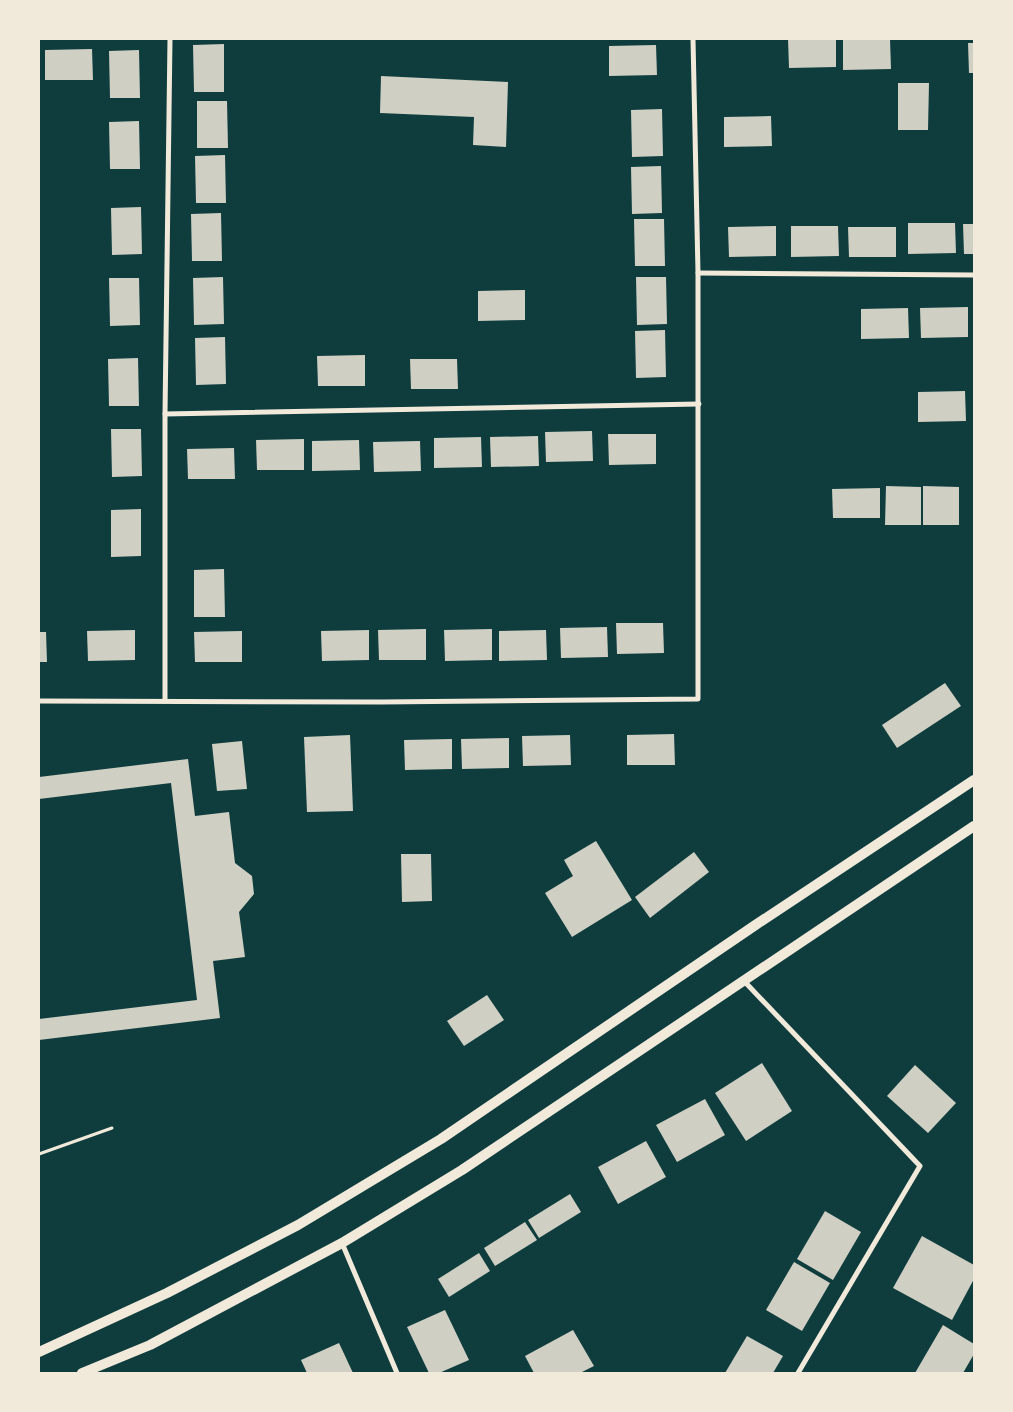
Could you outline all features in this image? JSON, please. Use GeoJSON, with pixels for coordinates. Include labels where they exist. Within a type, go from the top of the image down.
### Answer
{"type":"FeatureCollection","features":[{"type":"Feature","properties":{"kind":"main road"},"geometry":{"type":"LineString","coordinates":[[39,1352],[167,1293],[298,1225],[432,1144],[974,780]]}},
{"type":"Feature","properties":{"kind":"main road"},"geometry":{"type":"LineString","coordinates":[[82,1373],[150,1346],[342,1243],[462,1170],[974,826]]}},
{"type":"Feature","properties":{"kind":"street"},"geometry":{"type":"LineString","coordinates":[[165,700],[165,414],[170,39]]}},
{"type":"Feature","properties":{"kind":"street"},"geometry":{"type":"LineString","coordinates":[[39,701],[381,702],[698,698],[699,404],[693,39]]}},
{"type":"Feature","properties":{"kind":"street"},"geometry":{"type":"LineString","coordinates":[[698,273],[974,275]]}},
{"type":"Feature","properties":{"kind":"street"},"geometry":{"type":"LineString","coordinates":[[165,414],[699,404]]}},
{"type":"Feature","properties":{"kind":"street"},"geometry":{"type":"LineString","coordinates":[[744,981],[920,1166],[798,1373]]}},
{"type":"Feature","properties":{"kind":"street"},"geometry":{"type":"LineString","coordinates":[[342,1243],[397,1373]]}},
{"type":"Feature","properties":{"kind":"path"},"geometry":{"type":"LineString","coordinates":[[39,1154],[112,1128]]}},
{"type":"Feature","properties":{"kind":"building"},"geometry":{"type":"Polygon","coordinates":[[[788,39],[836,39],[836,67],[789,68],[788,39]]]}},
{"type":"Feature","properties":{"kind":"building"},"geometry":{"type":"Polygon","coordinates":[[[843,39],[890,39],[891,69],[843,70],[843,39]]]}},
{"type":"Feature","properties":{"kind":"building"},"geometry":{"type":"Polygon","coordinates":[[[968,43],[974,43],[974,73],[969,73],[968,43]]]}},
{"type":"Feature","properties":{"kind":"building"},"geometry":{"type":"Polygon","coordinates":[[[224,44],[224,92],[194,92],[193,45],[224,44]]]}},
{"type":"Feature","properties":{"kind":"building"},"geometry":{"type":"Polygon","coordinates":[[[656,45],[657,75],[609,76],[609,46],[656,45]]]}},
{"type":"Feature","properties":{"kind":"building"},"geometry":{"type":"Polygon","coordinates":[[[92,49],[93,80],[45,80],[45,50],[92,49]]]}},
{"type":"Feature","properties":{"kind":"building"},"geometry":{"type":"Polygon","coordinates":[[[139,50],[140,98],[110,98],[109,51],[139,50]]]}},
{"type":"Feature","properties":{"kind":"building"},"geometry":{"type":"Polygon","coordinates":[[[381,76],[508,82],[506,147],[473,145],[474,117],[380,113],[381,76]]]}},
{"type":"Feature","properties":{"kind":"building"},"geometry":{"type":"Polygon","coordinates":[[[898,83],[929,83],[928,130],[898,130],[898,83]]]}},
{"type":"Feature","properties":{"kind":"building"},"geometry":{"type":"Polygon","coordinates":[[[197,101],[227,101],[228,148],[197,148],[197,101]]]}},
{"type":"Feature","properties":{"kind":"building"},"geometry":{"type":"Polygon","coordinates":[[[662,109],[663,156],[632,157],[631,110],[662,109]]]}},
{"type":"Feature","properties":{"kind":"building"},"geometry":{"type":"Polygon","coordinates":[[[771,116],[772,146],[724,147],[724,117],[771,116]]]}},
{"type":"Feature","properties":{"kind":"building"},"geometry":{"type":"Polygon","coordinates":[[[139,121],[140,169],[110,169],[109,122],[139,121]]]}},
{"type":"Feature","properties":{"kind":"building"},"geometry":{"type":"Polygon","coordinates":[[[225,155],[226,203],[196,203],[195,156],[225,155]]]}},
{"type":"Feature","properties":{"kind":"building"},"geometry":{"type":"Polygon","coordinates":[[[661,166],[662,213],[632,214],[631,167],[661,166]]]}},
{"type":"Feature","properties":{"kind":"building"},"geometry":{"type":"Polygon","coordinates":[[[141,207],[142,254],[112,255],[111,208],[141,207]]]}},
{"type":"Feature","properties":{"kind":"building"},"geometry":{"type":"Polygon","coordinates":[[[221,213],[222,261],[192,261],[191,214],[221,213]]]}},
{"type":"Feature","properties":{"kind":"building"},"geometry":{"type":"Polygon","coordinates":[[[634,219],[664,219],[665,266],[635,266],[634,219]]]}},
{"type":"Feature","properties":{"kind":"building"},"geometry":{"type":"Polygon","coordinates":[[[908,223],[955,223],[956,253],[908,254],[908,223]]]}},
{"type":"Feature","properties":{"kind":"building"},"geometry":{"type":"Polygon","coordinates":[[[963,224],[974,224],[974,254],[964,254],[963,224]]]}},
{"type":"Feature","properties":{"kind":"building"},"geometry":{"type":"Polygon","coordinates":[[[776,226],[776,256],[729,257],[728,227],[776,226]]]}},
{"type":"Feature","properties":{"kind":"building"},"geometry":{"type":"Polygon","coordinates":[[[791,226],[838,226],[839,256],[791,257],[791,226]]]}},
{"type":"Feature","properties":{"kind":"building"},"geometry":{"type":"Polygon","coordinates":[[[848,227],[896,227],[896,257],[849,257],[848,227]]]}},
{"type":"Feature","properties":{"kind":"building"},"geometry":{"type":"Polygon","coordinates":[[[223,277],[224,324],[194,325],[193,278],[223,277]]]}},
{"type":"Feature","properties":{"kind":"building"},"geometry":{"type":"Polygon","coordinates":[[[636,277],[666,277],[667,324],[637,325],[636,277]]]}},
{"type":"Feature","properties":{"kind":"building"},"geometry":{"type":"Polygon","coordinates":[[[109,278],[139,278],[140,325],[110,326],[109,278]]]}},
{"type":"Feature","properties":{"kind":"building"},"geometry":{"type":"Polygon","coordinates":[[[525,290],[525,320],[478,321],[478,291],[525,290]]]}},
{"type":"Feature","properties":{"kind":"building"},"geometry":{"type":"Polygon","coordinates":[[[968,307],[968,337],[921,338],[920,308],[968,307]]]}},
{"type":"Feature","properties":{"kind":"building"},"geometry":{"type":"Polygon","coordinates":[[[908,308],[909,338],[861,339],[861,309],[908,308]]]}},
{"type":"Feature","properties":{"kind":"building"},"geometry":{"type":"Polygon","coordinates":[[[665,330],[666,377],[636,378],[635,331],[665,330]]]}},
{"type":"Feature","properties":{"kind":"building"},"geometry":{"type":"Polygon","coordinates":[[[225,337],[226,384],[196,385],[195,338],[225,337]]]}},
{"type":"Feature","properties":{"kind":"building"},"geometry":{"type":"Polygon","coordinates":[[[365,355],[365,386],[318,386],[317,356],[365,355]]]}},
{"type":"Feature","properties":{"kind":"building"},"geometry":{"type":"Polygon","coordinates":[[[138,358],[139,406],[109,406],[108,359],[138,358]]]}},
{"type":"Feature","properties":{"kind":"building"},"geometry":{"type":"Polygon","coordinates":[[[410,359],[457,359],[458,389],[411,389],[410,359]]]}},
{"type":"Feature","properties":{"kind":"building"},"geometry":{"type":"Polygon","coordinates":[[[965,391],[966,421],[918,422],[918,392],[965,391]]]}},
{"type":"Feature","properties":{"kind":"building"},"geometry":{"type":"Polygon","coordinates":[[[111,429],[141,429],[142,476],[112,477],[111,429]]]}},
{"type":"Feature","properties":{"kind":"building"},"geometry":{"type":"Polygon","coordinates":[[[592,431],[593,461],[546,462],[545,432],[592,431]]]}},
{"type":"Feature","properties":{"kind":"building"},"geometry":{"type":"Polygon","coordinates":[[[608,434],[656,434],[656,464],[609,465],[608,434]]]}},
{"type":"Feature","properties":{"kind":"building"},"geometry":{"type":"Polygon","coordinates":[[[538,436],[539,466],[491,467],[490,437],[538,436]]]}},
{"type":"Feature","properties":{"kind":"building"},"geometry":{"type":"Polygon","coordinates":[[[481,437],[482,467],[434,468],[434,438],[481,437]]]}},
{"type":"Feature","properties":{"kind":"building"},"geometry":{"type":"Polygon","coordinates":[[[304,439],[304,470],[257,470],[256,440],[304,439]]]}},
{"type":"Feature","properties":{"kind":"building"},"geometry":{"type":"Polygon","coordinates":[[[359,440],[360,470],[312,471],[312,441],[359,440]]]}},
{"type":"Feature","properties":{"kind":"building"},"geometry":{"type":"Polygon","coordinates":[[[420,441],[421,471],[374,472],[373,442],[420,441]]]}},
{"type":"Feature","properties":{"kind":"building"},"geometry":{"type":"Polygon","coordinates":[[[234,448],[235,479],[188,479],[187,449],[234,448]]]}},
{"type":"Feature","properties":{"kind":"building"},"geometry":{"type":"Polygon","coordinates":[[[886,486],[921,487],[921,525],[885,525],[886,486]]]}},
{"type":"Feature","properties":{"kind":"building"},"geometry":{"type":"Polygon","coordinates":[[[923,486],[959,487],[959,525],[923,525],[923,486]]]}},
{"type":"Feature","properties":{"kind":"building"},"geometry":{"type":"Polygon","coordinates":[[[880,488],[880,518],[833,518],[832,489],[880,488]]]}},
{"type":"Feature","properties":{"kind":"building"},"geometry":{"type":"Polygon","coordinates":[[[141,509],[141,556],[111,557],[111,510],[141,509]]]}},
{"type":"Feature","properties":{"kind":"building"},"geometry":{"type":"Polygon","coordinates":[[[224,569],[225,617],[194,617],[194,570],[224,569]]]}},
{"type":"Feature","properties":{"kind":"building"},"geometry":{"type":"Polygon","coordinates":[[[616,623],[663,623],[664,653],[617,654],[616,623]]]}},
{"type":"Feature","properties":{"kind":"building"},"geometry":{"type":"Polygon","coordinates":[[[607,627],[608,657],[561,658],[560,628],[607,627]]]}},
{"type":"Feature","properties":{"kind":"building"},"geometry":{"type":"Polygon","coordinates":[[[426,629],[426,660],[379,660],[378,630],[426,629]]]}},
{"type":"Feature","properties":{"kind":"building"},"geometry":{"type":"Polygon","coordinates":[[[492,629],[492,660],[445,661],[444,630],[492,629]]]}},
{"type":"Feature","properties":{"kind":"building"},"geometry":{"type":"Polygon","coordinates":[[[135,630],[135,660],[88,661],[87,631],[135,630]]]}},
{"type":"Feature","properties":{"kind":"building"},"geometry":{"type":"Polygon","coordinates":[[[369,630],[369,660],[322,661],[321,631],[369,630]]]}},
{"type":"Feature","properties":{"kind":"building"},"geometry":{"type":"Polygon","coordinates":[[[546,630],[547,660],[499,661],[499,631],[546,630]]]}},
{"type":"Feature","properties":{"kind":"building"},"geometry":{"type":"Polygon","coordinates":[[[242,631],[242,662],[195,662],[194,632],[242,631]]]}},
{"type":"Feature","properties":{"kind":"building"},"geometry":{"type":"Polygon","coordinates":[[[39,632],[46,632],[47,662],[39,662],[39,632]]]}},
{"type":"Feature","properties":{"kind":"building"},"geometry":{"type":"Polygon","coordinates":[[[945,683],[961,706],[897,748],[882,725],[945,683]]]}},
{"type":"Feature","properties":{"kind":"building"},"geometry":{"type":"Polygon","coordinates":[[[674,734],[675,765],[627,765],[627,735],[674,734]]]}},
{"type":"Feature","properties":{"kind":"building"},"geometry":{"type":"Polygon","coordinates":[[[350,735],[353,811],[307,812],[304,737],[350,735]]]}},
{"type":"Feature","properties":{"kind":"building"},"geometry":{"type":"Polygon","coordinates":[[[570,735],[571,765],[523,766],[522,736],[570,735]]]}},
{"type":"Feature","properties":{"kind":"building"},"geometry":{"type":"Polygon","coordinates":[[[509,738],[509,768],[462,769],[461,739],[509,738]]]}},
{"type":"Feature","properties":{"kind":"building"},"geometry":{"type":"Polygon","coordinates":[[[452,739],[452,769],[405,770],[404,740],[452,739]]]}},
{"type":"Feature","properties":{"kind":"building"},"geometry":{"type":"Polygon","coordinates":[[[242,741],[247,789],[217,791],[212,744],[242,741]]]}},
{"type":"Feature","properties":{"kind":"building"},"geometry":{"type":"Polygon","coordinates":[[[188,759],[195,816],[229,812],[235,863],[252,876],[254,894],[239,912],[245,957],[213,961],[220,1018],[39,1040],[39,1019],[197,1000],[171,783],[39,799],[39,777],[188,759]]]}},
{"type":"Feature","properties":{"kind":"building"},"geometry":{"type":"Polygon","coordinates":[[[596,841],[632,900],[572,937],[545,893],[573,876],[564,860],[596,841]]]}},
{"type":"Feature","properties":{"kind":"building"},"geometry":{"type":"Polygon","coordinates":[[[694,852],[709,872],[650,918],[635,897],[694,852]]]}},
{"type":"Feature","properties":{"kind":"building"},"geometry":{"type":"Polygon","coordinates":[[[401,854],[431,854],[432,901],[402,902],[401,854]]]}},
{"type":"Feature","properties":{"kind":"building"},"geometry":{"type":"Polygon","coordinates":[[[487,995],[504,1020],[464,1046],[447,1021],[487,995]]]}},
{"type":"Feature","properties":{"kind":"building"},"geometry":{"type":"Polygon","coordinates":[[[762,1063],[792,1111],[746,1141],[715,1093],[762,1063]]]}},
{"type":"Feature","properties":{"kind":"building"},"geometry":{"type":"Polygon","coordinates":[[[915,1065],[956,1103],[928,1133],[887,1096],[915,1065]]]}},
{"type":"Feature","properties":{"kind":"building"},"geometry":{"type":"Polygon","coordinates":[[[705,1099],[725,1135],[677,1162],[656,1125],[705,1099]]]}},
{"type":"Feature","properties":{"kind":"building"},"geometry":{"type":"Polygon","coordinates":[[[646,1141],[666,1177],[618,1204],[598,1167],[646,1141]]]}},
{"type":"Feature","properties":{"kind":"building"},"geometry":{"type":"Polygon","coordinates":[[[570,1194],[581,1212],[539,1238],[528,1220],[570,1194]]]}},
{"type":"Feature","properties":{"kind":"building"},"geometry":{"type":"Polygon","coordinates":[[[825,1211],[861,1232],[833,1280],[797,1259],[825,1211]]]}},
{"type":"Feature","properties":{"kind":"building"},"geometry":{"type":"Polygon","coordinates":[[[525,1222],[537,1240],[495,1266],[484,1248],[525,1222]]]}},
{"type":"Feature","properties":{"kind":"building"},"geometry":{"type":"Polygon","coordinates":[[[922,1236],[974,1265],[974,1279],[952,1320],[893,1288],[922,1236]]]}},
{"type":"Feature","properties":{"kind":"building"},"geometry":{"type":"Polygon","coordinates":[[[479,1253],[490,1271],[449,1297],[438,1279],[479,1253]]]}},
{"type":"Feature","properties":{"kind":"building"},"geometry":{"type":"Polygon","coordinates":[[[794,1262],[830,1283],[802,1331],[766,1310],[794,1262]]]}},
{"type":"Feature","properties":{"kind":"building"},"geometry":{"type":"Polygon","coordinates":[[[445,1310],[469,1360],[439,1373],[429,1373],[407,1327],[445,1310]]]}},
{"type":"Feature","properties":{"kind":"building"},"geometry":{"type":"Polygon","coordinates":[[[943,1325],[974,1344],[974,1354],[963,1373],[915,1373],[943,1325]]]}},
{"type":"Feature","properties":{"kind":"building"},"geometry":{"type":"Polygon","coordinates":[[[573,1330],[594,1366],[580,1373],[534,1373],[525,1356],[573,1330]]]}},
{"type":"Feature","properties":{"kind":"building"},"geometry":{"type":"Polygon","coordinates":[[[747,1336],[783,1356],[773,1373],[725,1373],[747,1336]]]}},
{"type":"Feature","properties":{"kind":"building"},"geometry":{"type":"Polygon","coordinates":[[[339,1343],[353,1373],[307,1373],[301,1360],[339,1343]]]}}]}
